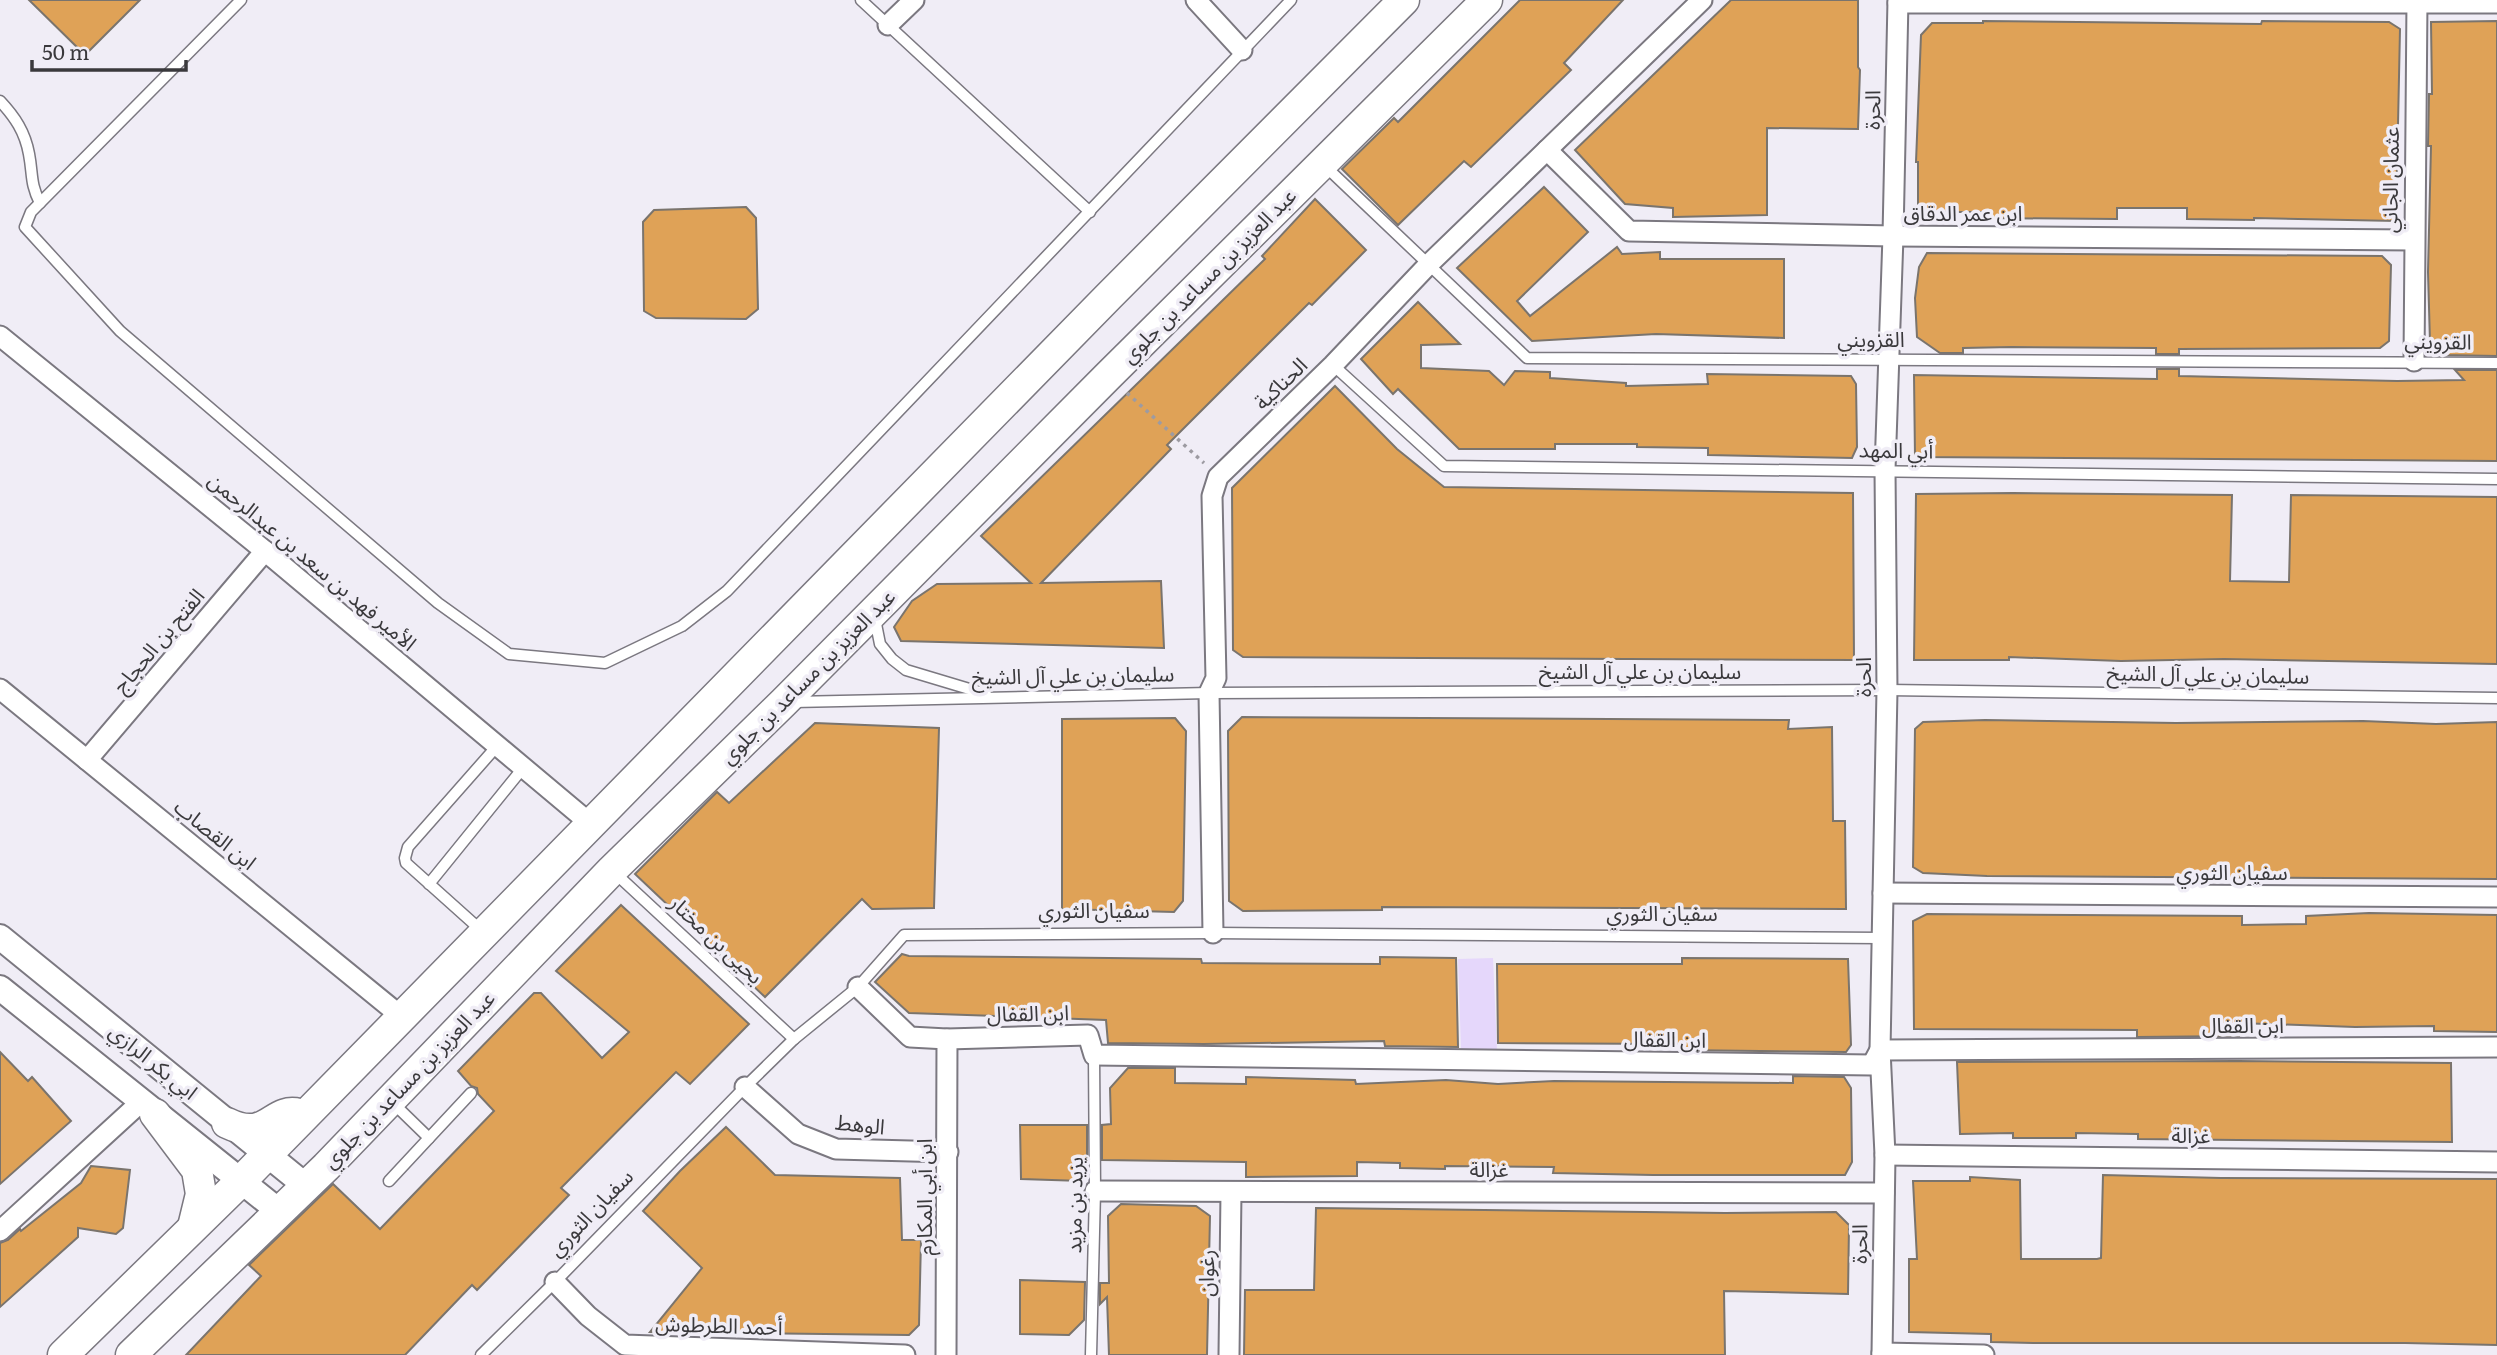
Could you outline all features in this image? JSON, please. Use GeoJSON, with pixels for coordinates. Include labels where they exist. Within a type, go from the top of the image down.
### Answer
{"type":"FeatureCollection","features":[{"type":"Feature","properties":{"kind":"main road"},"geometry":{"type":"LineString","coordinates":[[63,1355],[242,1180],[1118,286],[1404,0]]}},
{"type":"Feature","properties":{"kind":"main road","name":"عبد العزيز بن مساعد بن جلوي"},"geometry":{"type":"LineString","coordinates":[[131,1355],[280,1212],[612,870],[784,702],[1487,0]]}},
{"type":"Feature","properties":{"kind":"main road"},"geometry":{"type":"LineString","coordinates":[[148,1108],[197,1170],[201,1194],[193,1227]]}},
{"type":"Feature","properties":{"kind":"main road"},"geometry":{"type":"LineString","coordinates":[[227,1123],[247,1129],[268,1125],[286,1113],[303,1115]]}},
{"type":"Feature","properties":{"kind":"street"},"geometry":{"type":"LineString","coordinates":[[888,25],[914,0]]}},
{"type":"Feature","properties":{"kind":"street"},"geometry":{"type":"LineString","coordinates":[[1196,0],[1242,50]]}},
{"type":"Feature","properties":{"kind":"street","name":"الحناكية"},"geometry":{"type":"LineString","coordinates":[[1219,477],[1333,365],[1429,264],[1702,0]]}},
{"type":"Feature","properties":{"kind":"street"},"geometry":{"type":"LineString","coordinates":[[1898,2],[2497,2]]}},
{"type":"Feature","properties":{"kind":"street","name":"الحرة"},"geometry":{"type":"LineString","coordinates":[[1882,1354],[1885,1155],[1880,1050],[1887,690],[1885,470],[1894,236],[1898,2]]}},
{"type":"Feature","properties":{"kind":"street","name":"عثمان الجاني"},"geometry":{"type":"LineString","coordinates":[[2414,361],[2417,2]]}},
{"type":"Feature","properties":{"kind":"street","name":"ابن عمر الدقاق"},"geometry":{"type":"LineString","coordinates":[[1547,150],[1629,231],[2413,240]]}},
{"type":"Feature","properties":{"kind":"street","name":"الأمير فهد بن سعد بن عبدالرحمن"},"geometry":{"type":"LineString","coordinates":[[0,336],[265,551],[592,825]]}},
{"type":"Feature","properties":{"kind":"street"},"geometry":{"type":"LineString","coordinates":[[1213,933],[1209,693],[1216,678],[1212,496],[1219,477]]}},
{"type":"Feature","properties":{"kind":"street","name":"الفتح بن الحجاج"},"geometry":{"type":"LineString","coordinates":[[87,760],[265,551]]}},
{"type":"Feature","properties":{"kind":"street","name":"ابن القصاب"},"geometry":{"type":"LineString","coordinates":[[0,689],[402,1017]]}},
{"type":"Feature","properties":{"kind":"street","name":"سفيان الثوري"},"geometry":{"type":"LineString","coordinates":[[1882,893],[2497,897]]}},
{"type":"Feature","properties":{"kind":"street","name":"ابي بكر الرازي"},"geometry":{"type":"LineString","coordinates":[[0,937],[306,1186]]}},
{"type":"Feature","properties":{"kind":"street","name":"ابن القفال"},"geometry":{"type":"LineString","coordinates":[[858,987],[910,1037],[947,1039],[1088,1035],[1094,1055],[1872,1065],[1880,1050],[2497,1047]]}},
{"type":"Feature","properties":{"kind":"street","name":"ابي بكر الرازي"},"geometry":{"type":"LineString","coordinates":[[0,988],[280,1212]]}},
{"type":"Feature","properties":{"kind":"street","name":"ابن أبي المكارم"},"geometry":{"type":"LineString","coordinates":[[946,1355],[947,1039]]}},
{"type":"Feature","properties":{"kind":"street","name":"الوهط"},"geometry":{"type":"LineString","coordinates":[[745,1087],[798,1134],[836,1149],[948,1152]]}},
{"type":"Feature","properties":{"kind":"street"},"geometry":{"type":"LineString","coordinates":[[0,1231],[148,1108]]}},
{"type":"Feature","properties":{"kind":"street","name":"غزالة"},"geometry":{"type":"LineString","coordinates":[[1885,1155],[2497,1163]]}},
{"type":"Feature","properties":{"kind":"street","name":"غزالة"},"geometry":{"type":"LineString","coordinates":[[1095,1191],[1884,1193]]}},
{"type":"Feature","properties":{"kind":"street","name":"رغوان"},"geometry":{"type":"LineString","coordinates":[[1229,1355],[1231,1192]]}},
{"type":"Feature","properties":{"kind":"street","name":"أحمد الطرطوش"},"geometry":{"type":"LineString","coordinates":[[555,1282],[588,1316],[625,1345],[905,1355]]}},
{"type":"Feature","properties":{"kind":"street"},"geometry":{"type":"LineString","coordinates":[[1882,1354],[1984,1355]]}},
{"type":"Feature","properties":{"kind":"lane"},"geometry":{"type":"LineString","coordinates":[[241,0],[31,212],[25,227],[120,331],[439,603],[509,654],[605,663],[682,626],[727,591],[1291,0]]}},
{"type":"Feature","properties":{"kind":"lane"},"geometry":{"type":"LineString","coordinates":[[861,0],[1090,212]]}},
{"type":"Feature","properties":{"kind":"lane"},"geometry":{"type":"LineString","coordinates":[[0,101],[18,119],[29,153],[32,187],[40,203]]}},
{"type":"Feature","properties":{"kind":"lane","name":"القزويني"},"geometry":{"type":"LineString","coordinates":[[1322,164],[1527,358],[2497,363]]}},
{"type":"Feature","properties":{"kind":"lane","name":"أبي المهد"},"geometry":{"type":"LineString","coordinates":[[1333,365],[1444,466],[2497,479]]}},
{"type":"Feature","properties":{"kind":"lane"},"geometry":{"type":"LineString","coordinates":[[873,613],[880,644],[892,659],[906,670],[993,696]]}},
{"type":"Feature","properties":{"kind":"lane","name":"سليمان بن علي آل الشيخ"},"geometry":{"type":"LineString","coordinates":[[784,702],[1209,693],[1887,690],[2497,698]]}},
{"type":"Feature","properties":{"kind":"lane"},"geometry":{"type":"LineString","coordinates":[[484,933],[406,863],[405,858],[408,847],[497,746]]}},
{"type":"Feature","properties":{"kind":"lane"},"geometry":{"type":"LineString","coordinates":[[429,884],[523,768]]}},
{"type":"Feature","properties":{"kind":"lane","name":"يحيى بن مختار"},"geometry":{"type":"LineString","coordinates":[[612,870],[794,1039]]}},
{"type":"Feature","properties":{"kind":"lane","name":"سفيان الثوري"},"geometry":{"type":"LineString","coordinates":[[481,1355],[794,1039],[858,987],[904,935],[1213,933],[1881,938]]}},
{"type":"Feature","properties":{"kind":"lane","name":"يزيد بن مزيد"},"geometry":{"type":"LineString","coordinates":[[1091,1355],[1095,1191],[1094,1055]]}},
{"type":"Feature","properties":{"kind":"lane"},"geometry":{"type":"LineString","coordinates":[[388,1181],[471,1093]]}},
{"type":"Feature","properties":{"kind":"lane"},"geometry":{"type":"LineString","coordinates":[[390,1100],[429,1138]]}},
{"type":"Feature","properties":{"kind":"path"},"geometry":{"type":"LineString","coordinates":[[1108,376],[1219,477]]}},
{"type":"Feature","properties":{"kind":"shaded area"},"geometry":{"type":"Polygon","coordinates":[[[1493,958],[1497,1050],[1461,1049],[1458,959],[1493,958]]]}},
{"type":"Feature","properties":{"kind":"building"},"geometry":{"type":"Polygon","coordinates":[[[29,0],[140,0],[85,55],[29,0]]]}},
{"type":"Feature","properties":{"kind":"building"},"geometry":{"type":"Polygon","coordinates":[[[1520,0],[1623,0],[1564,63],[1571,70],[1471,167],[1464,161],[1398,225],[1342,169],[1394,118],[1398,122],[1520,0]]]}},
{"type":"Feature","properties":{"kind":"building"},"geometry":{"type":"Polygon","coordinates":[[[1731,0],[1858,0],[1858,129],[1767,128],[1767,215],[1673,217],[1673,208],[1625,204],[1575,150],[1731,0]]]}},
{"type":"Feature","properties":{"kind":"building"},"geometry":{"type":"Polygon","coordinates":[[[1983,21],[2261,24],[2262,21],[2389,22],[2400,29],[2396,221],[2187,219],[2187,208],[2117,208],[2117,219],[1984,218],[1984,212],[1918,212],[1916,162],[1921,35],[1932,23],[1983,21]]]}},
{"type":"Feature","properties":{"kind":"building"},"geometry":{"type":"Polygon","coordinates":[[[2497,21],[2497,356],[2442,355],[2430,342],[2428,272],[2431,146],[2428,146],[2429,94],[2432,94],[2431,22],[2497,21]]]}},
{"type":"Feature","properties":{"kind":"building"},"geometry":{"type":"Polygon","coordinates":[[[1544,187],[1588,232],[1517,301],[1530,316],[1617,247],[1622,254],[1660,252],[1660,259],[1784,259],[1784,338],[1656,334],[1532,341],[1457,268],[1544,187]]]}},
{"type":"Feature","properties":{"kind":"building"},"geometry":{"type":"Polygon","coordinates":[[[1315,199],[1366,250],[1167,445],[1171,449],[1041,583],[1161,581],[1164,648],[901,641],[894,627],[912,601],[937,584],[1031,583],[981,536],[1265,259],[1262,256],[1315,199]]]}},
{"type":"Feature","properties":{"kind":"building"},"geometry":{"type":"Polygon","coordinates":[[[746,207],[756,218],[758,309],[746,319],[656,318],[644,311],[643,222],[654,210],[746,207]]]}},
{"type":"Feature","properties":{"kind":"building"},"geometry":{"type":"Polygon","coordinates":[[[1927,253],[2382,256],[2391,265],[2389,341],[2380,348],[2179,349],[2179,354],[2156,354],[2156,348],[2012,347],[1963,348],[1963,353],[1940,353],[1917,337],[1915,298],[1919,267],[1927,253]]]}},
{"type":"Feature","properties":{"kind":"building"},"geometry":{"type":"Polygon","coordinates":[[[1418,302],[1460,344],[1421,345],[1421,368],[1489,371],[1504,385],[1515,371],[1550,372],[1550,378],[1626,383],[1626,386],[1708,384],[1707,374],[1851,376],[1856,384],[1857,447],[1852,458],[1708,455],[1708,448],[1637,447],[1637,444],[1555,444],[1555,449],[1459,449],[1398,389],[1393,394],[1361,359],[1418,302]]]}},
{"type":"Feature","properties":{"kind":"building"},"geometry":{"type":"Polygon","coordinates":[[[2157,369],[2179,369],[2179,376],[2397,381],[2464,380],[2455,370],[2497,370],[2497,461],[1915,457],[1914,375],[2157,379],[2157,369]]]}},
{"type":"Feature","properties":{"kind":"building"},"geometry":{"type":"Polygon","coordinates":[[[1335,386],[1397,449],[1444,487],[1853,493],[1854,660],[1243,657],[1233,650],[1232,488],[1335,386]]]}},
{"type":"Feature","properties":{"kind":"building"},"geometry":{"type":"Polygon","coordinates":[[[1916,494],[2232,495],[2230,581],[2289,582],[2291,495],[2497,497],[2497,664],[2224,659],[2121,661],[2009,657],[2009,660],[1914,660],[1916,494]]]}},
{"type":"Feature","properties":{"kind":"building"},"geometry":{"type":"Polygon","coordinates":[[[1242,717],[1789,720],[1788,729],[1832,727],[1833,821],[1845,821],[1846,909],[1382,907],[1382,910],[1243,911],[1229,901],[1228,731],[1242,717]]]}},
{"type":"Feature","properties":{"kind":"building"},"geometry":{"type":"Polygon","coordinates":[[[1175,718],[1186,731],[1183,901],[1174,912],[1062,909],[1062,719],[1175,718]]]}},
{"type":"Feature","properties":{"kind":"building"},"geometry":{"type":"Polygon","coordinates":[[[1985,720],[2176,723],[2497,722],[2497,879],[1987,876],[1923,873],[1913,867],[1915,729],[1923,722],[1985,720]]]}},
{"type":"Feature","properties":{"kind":"building"},"geometry":{"type":"Polygon","coordinates":[[[815,723],[939,728],[934,908],[872,909],[862,899],[765,997],[635,874],[717,792],[729,803],[815,723]]]}},
{"type":"Feature","properties":{"kind":"building"},"geometry":{"type":"Polygon","coordinates":[[[621,905],[749,1024],[690,1084],[676,1072],[561,1188],[569,1195],[477,1290],[472,1285],[405,1355],[186,1355],[261,1276],[249,1265],[333,1184],[380,1229],[494,1111],[478,1094],[477,1088],[471,1086],[458,1071],[534,993],[541,993],[602,1058],[629,1032],[556,971],[621,905]]]}},
{"type":"Feature","properties":{"kind":"building"},"geometry":{"type":"Polygon","coordinates":[[[2369,913],[2497,915],[2497,1032],[2434,1031],[2434,1026],[2355,1027],[2239,1023],[2239,1036],[2137,1037],[2137,1030],[1914,1029],[1913,921],[1927,914],[2242,916],[2242,925],[2306,924],[2306,916],[2369,913]]]}},
{"type":"Feature","properties":{"kind":"building"},"geometry":{"type":"Polygon","coordinates":[[[902,954],[1201,959],[1202,963],[1380,964],[1380,957],[1456,958],[1458,1047],[1385,1046],[1384,1041],[1108,1043],[1106,1020],[909,1013],[875,982],[902,954]]]}},
{"type":"Feature","properties":{"kind":"building"},"geometry":{"type":"Polygon","coordinates":[[[1682,958],[1848,959],[1851,1045],[1846,1052],[1680,1050],[1680,1044],[1498,1043],[1497,964],[1682,964],[1682,958]]]}},
{"type":"Feature","properties":{"kind":"building"},"geometry":{"type":"Polygon","coordinates":[[[0,1052],[28,1081],[32,1077],[71,1121],[0,1184],[0,1052]]]}},
{"type":"Feature","properties":{"kind":"building"},"geometry":{"type":"Polygon","coordinates":[[[1957,1062],[2451,1063],[2452,1142],[2138,1139],[2138,1134],[2076,1133],[2076,1138],[2013,1138],[2013,1133],[1960,1134],[1957,1062]]]}},
{"type":"Feature","properties":{"kind":"building"},"geometry":{"type":"Polygon","coordinates":[[[1128,1068],[1175,1068],[1175,1083],[1246,1084],[1246,1077],[1355,1080],[1356,1084],[1446,1080],[1498,1084],[1554,1081],[1793,1083],[1793,1076],[1844,1077],[1851,1088],[1852,1162],[1845,1175],[1553,1173],[1554,1167],[1400,1168],[1400,1163],[1357,1162],[1357,1176],[1246,1177],[1246,1162],[1102,1160],[1102,1125],[1111,1124],[1110,1088],[1128,1068]]]}},
{"type":"Feature","properties":{"kind":"building"},"geometry":{"type":"Polygon","coordinates":[[[1020,1125],[1087,1125],[1087,1160],[1082,1160],[1082,1181],[1021,1179],[1020,1125]]]}},
{"type":"Feature","properties":{"kind":"building"},"geometry":{"type":"Polygon","coordinates":[[[726,1127],[775,1175],[900,1178],[902,1240],[921,1240],[919,1325],[909,1335],[650,1332],[702,1268],[643,1211],[726,1127]]]}},
{"type":"Feature","properties":{"kind":"building"},"geometry":{"type":"Polygon","coordinates":[[[91,1166],[130,1170],[123,1228],[116,1234],[78,1228],[78,1237],[0,1307],[0,1243],[8,1240],[20,1229],[21,1231],[81,1183],[91,1166]]]}},
{"type":"Feature","properties":{"kind":"building"},"geometry":{"type":"Polygon","coordinates":[[[2103,1175],[2497,1179],[2497,1345],[2033,1343],[1991,1342],[1991,1334],[1909,1332],[1909,1259],[1917,1259],[1913,1181],[1970,1181],[1970,1177],[2020,1180],[2021,1259],[2097,1259],[2101,1258],[2103,1175]]]}},
{"type":"Feature","properties":{"kind":"building"},"geometry":{"type":"Polygon","coordinates":[[[1121,1204],[1196,1206],[1210,1216],[1207,1355],[1109,1355],[1107,1297],[1100,1304],[1100,1283],[1109,1283],[1108,1216],[1121,1204]]]}},
{"type":"Feature","properties":{"kind":"building"},"geometry":{"type":"Polygon","coordinates":[[[1316,1208],[1836,1212],[1849,1225],[1848,1294],[1724,1291],[1725,1355],[1244,1355],[1245,1290],[1314,1290],[1316,1208]]]}},
{"type":"Feature","properties":{"kind":"building"},"geometry":{"type":"Polygon","coordinates":[[[1020,1280],[1085,1282],[1084,1320],[1069,1335],[1020,1334],[1020,1280]]]}}]}
